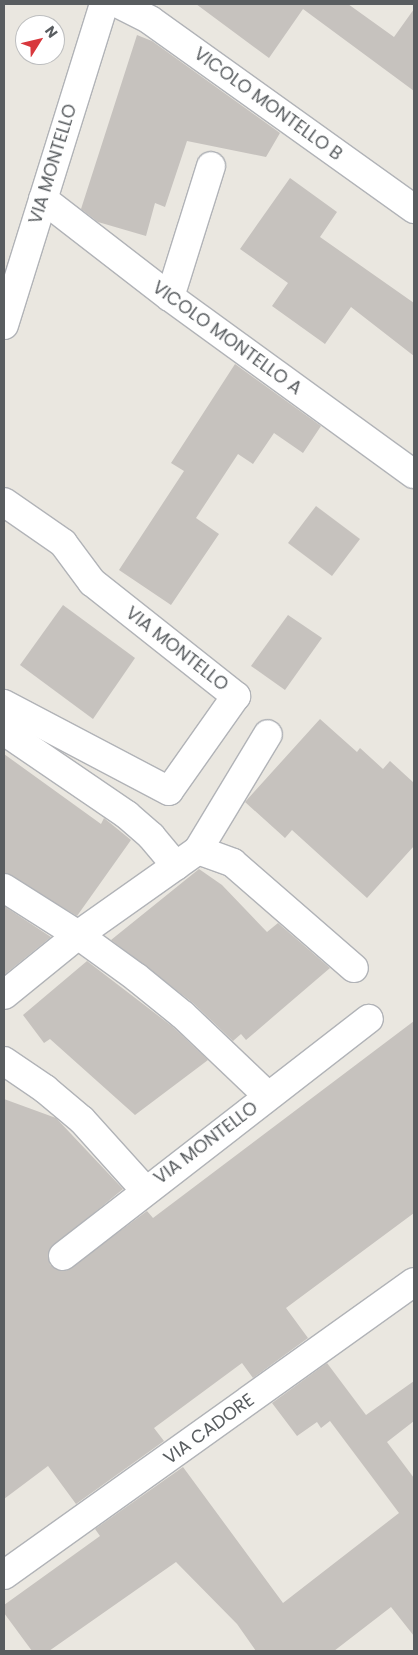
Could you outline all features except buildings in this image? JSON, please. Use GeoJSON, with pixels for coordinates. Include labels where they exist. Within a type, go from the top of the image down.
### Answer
{"type":"FeatureCollection","features":[{"type":"Feature","properties":{"kind":"street","name":"VIA MONTELLO"},"geometry":{"type":"LineString","coordinates":[[4,325],[104,4]]}},
{"type":"Feature","properties":{"kind":"street","name":"VICOLO MONTELLO B"},"geometry":{"type":"LineString","coordinates":[[118,4],[150,20],[414,209]]}},
{"type":"Feature","properties":{"kind":"street"},"geometry":{"type":"LineString","coordinates":[[170,297],[211,166]]}},
{"type":"Feature","properties":{"kind":"street","name":"VICOLO MONTELLO A"},"geometry":{"type":"LineString","coordinates":[[43,199],[170,297],[414,474]]}},
{"type":"Feature","properties":{"kind":"street","name":"VIA MONTELLO"},"geometry":{"type":"LineString","coordinates":[[4,502],[63,543],[92,582],[236,696],[169,791],[4,704]]}},
{"type":"Feature","properties":{"kind":"street"},"geometry":{"type":"LineString","coordinates":[[4,731],[127,815],[151,836],[176,866]]}},
{"type":"Feature","properties":{"kind":"street"},"geometry":{"type":"LineString","coordinates":[[4,995],[78,935],[198,850],[268,734]]}},
{"type":"Feature","properties":{"kind":"street"},"geometry":{"type":"LineString","coordinates":[[198,850],[233,863],[354,968]]}},
{"type":"Feature","properties":{"kind":"street","name":"VIA MONTELLO"},"geometry":{"type":"LineString","coordinates":[[4,888],[78,935],[183,1014],[268,1096]]}},
{"type":"Feature","properties":{"kind":"street","name":"VIA MONTELLO"},"geometry":{"type":"LineString","coordinates":[[63,1256],[145,1190],[369,1019]]}},
{"type":"Feature","properties":{"kind":"street","name":"VIA MONTELLO"},"geometry":{"type":"LineString","coordinates":[[4,1061],[45,1089],[82,1120],[145,1190]]}},
{"type":"Feature","properties":{"kind":"street","name":"VIA CADORE"},"geometry":{"type":"LineString","coordinates":[[4,1575],[414,1282]]}}]}
